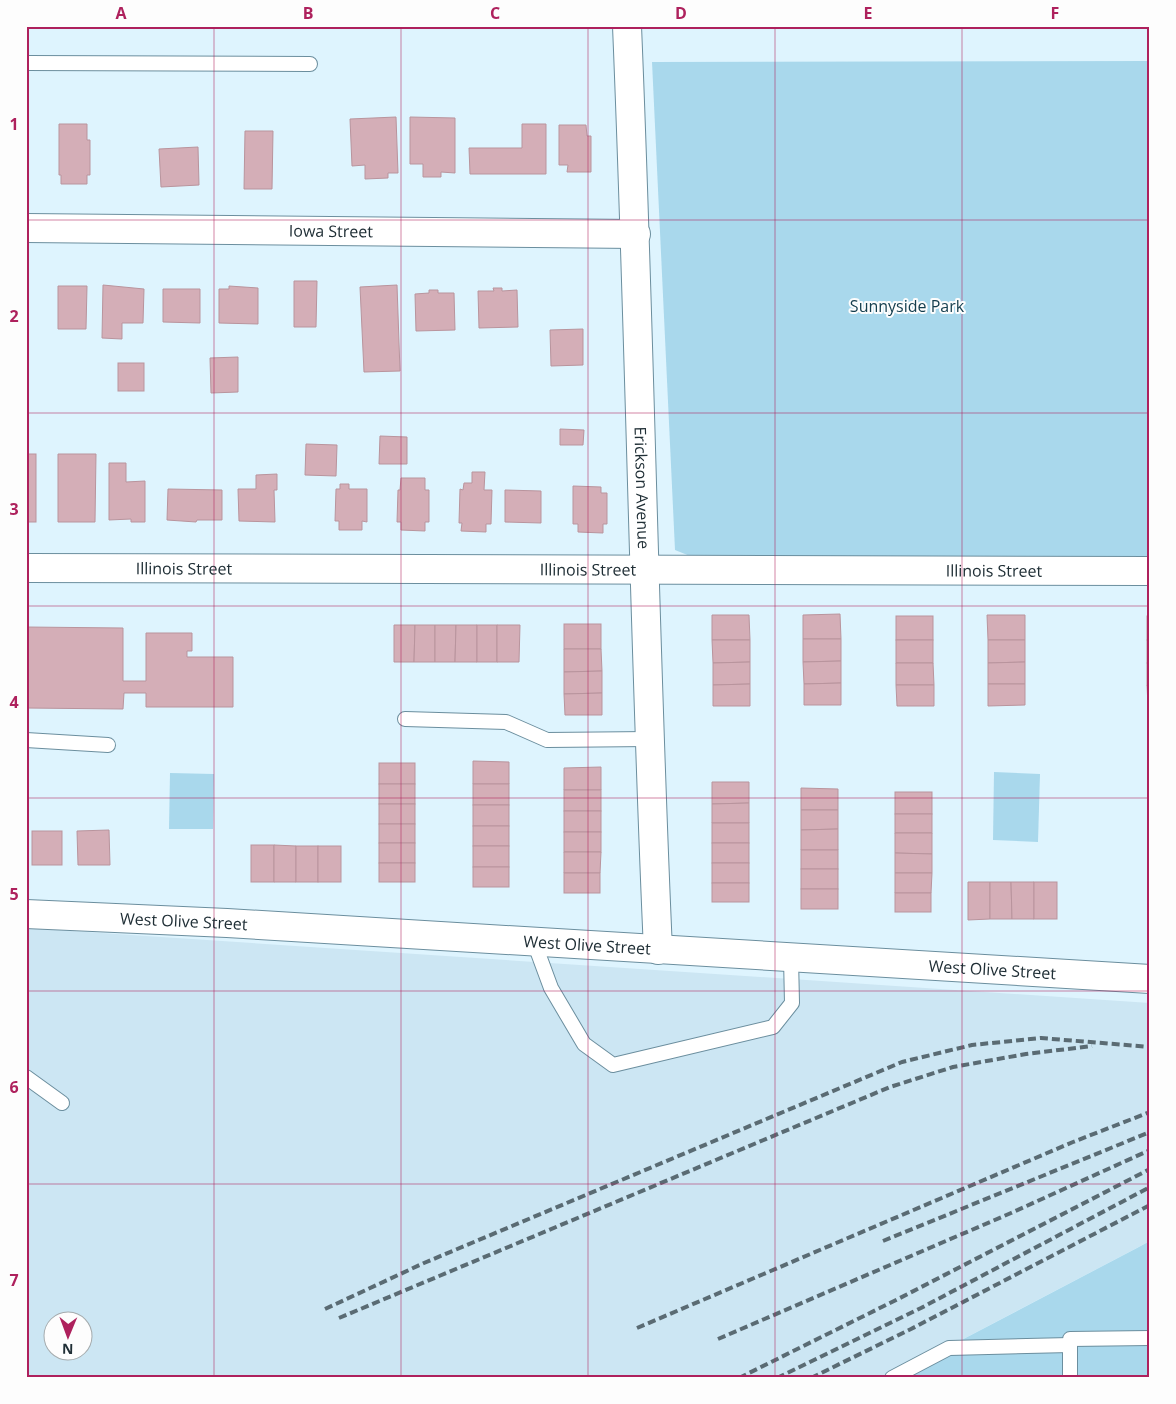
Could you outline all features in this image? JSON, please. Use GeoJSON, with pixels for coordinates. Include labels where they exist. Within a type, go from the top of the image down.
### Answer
{"type":"FeatureCollection","features":[{"type":"Feature","properties":{"kind":"street","name":"Erickson Avenue"},"geometry":{"type":"LineString","coordinates":[[627,26],[636,234],[649,739],[658,950]]}},
{"type":"Feature","properties":{"kind":"street","name":"Iowa Street"},"geometry":{"type":"LineString","coordinates":[[26,228],[636,234]]}},
{"type":"Feature","properties":{"kind":"street","name":"Illinois Street"},"geometry":{"type":"LineString","coordinates":[[26,568],[1150,571]]}},
{"type":"Feature","properties":{"kind":"street","name":"West Olive Street"},"geometry":{"type":"LineString","coordinates":[[26,914],[227,923],[1150,979]]}},
{"type":"Feature","properties":{"kind":"lane"},"geometry":{"type":"LineString","coordinates":[[26,63],[310,64]]}},
{"type":"Feature","properties":{"kind":"lane"},"geometry":{"type":"LineString","coordinates":[[405,719],[506,722],[547,740],[649,739]]}},
{"type":"Feature","properties":{"kind":"lane"},"geometry":{"type":"LineString","coordinates":[[26,740],[108,745]]}},
{"type":"Feature","properties":{"kind":"lane"},"geometry":{"type":"LineString","coordinates":[[534,942],[551,988],[584,1044],[613,1065],[773,1027],[792,1003],[791,958]]}},
{"type":"Feature","properties":{"kind":"lane"},"geometry":{"type":"LineString","coordinates":[[26,1078],[62,1103]]}},
{"type":"Feature","properties":{"kind":"lane"},"geometry":{"type":"LineString","coordinates":[[1070,1378],[1070,1339],[1150,1338]]}},
{"type":"Feature","properties":{"kind":"lane"},"geometry":{"type":"LineString","coordinates":[[892,1378],[949,1348],[1070,1345]]}},
{"type":"Feature","properties":{"kind":"shaded area"},"geometry":{"type":"Polygon","coordinates":[[[26,928],[1150,1003],[1150,1241],[889,1378],[26,1378],[26,928]]]}},
{"type":"Feature","properties":{"kind":"green space","name":"Sunnyside Park"},"geometry":{"type":"Polygon","coordinates":[[[1150,61],[1150,558],[690,556],[675,550],[652,62],[1150,61]]]}},
{"type":"Feature","properties":{"kind":"green space"},"geometry":{"type":"Polygon","coordinates":[[[994,772],[1040,774],[1038,842],[993,840],[994,772]]]}},
{"type":"Feature","properties":{"kind":"green space"},"geometry":{"type":"Polygon","coordinates":[[[170,773],[214,774],[213,829],[169,829],[170,773]]]}},
{"type":"Feature","properties":{"kind":"green space"},"geometry":{"type":"Polygon","coordinates":[[[1150,1241],[1150,1378],[889,1378],[1137,1248],[1150,1241]]]}},
{"type":"Feature","properties":{"kind":"building"},"geometry":{"type":"Polygon","coordinates":[[[396,117],[398,173],[388,173],[388,178],[365,179],[365,165],[352,166],[350,119],[396,117]]]}},
{"type":"Feature","properties":{"kind":"building"},"geometry":{"type":"Polygon","coordinates":[[[410,117],[455,118],[455,173],[441,172],[441,177],[423,177],[423,164],[410,164],[410,117]]]}},
{"type":"Feature","properties":{"kind":"building"},"geometry":{"type":"Polygon","coordinates":[[[59,124],[87,124],[87,140],[90,140],[90,175],[87,175],[87,184],[61,184],[61,175],[59,175],[59,124]]]}},
{"type":"Feature","properties":{"kind":"building"},"geometry":{"type":"Polygon","coordinates":[[[522,124],[546,124],[546,174],[470,174],[469,148],[522,148],[522,124]]]}},
{"type":"Feature","properties":{"kind":"building"},"geometry":{"type":"Polygon","coordinates":[[[559,125],[586,125],[587,136],[591,136],[591,172],[567,172],[568,165],[559,165],[559,125]]]}},
{"type":"Feature","properties":{"kind":"building"},"geometry":{"type":"Polygon","coordinates":[[[245,131],[273,131],[272,189],[244,189],[245,131]]]}},
{"type":"Feature","properties":{"kind":"building"},"geometry":{"type":"Polygon","coordinates":[[[198,147],[199,185],[161,187],[159,149],[198,147]]]}},
{"type":"Feature","properties":{"kind":"building"},"geometry":{"type":"Polygon","coordinates":[[[26,278],[28,321],[26,321],[26,278]]]}},
{"type":"Feature","properties":{"kind":"building"},"geometry":{"type":"Polygon","coordinates":[[[294,281],[317,281],[316,327],[294,327],[294,281]]]}},
{"type":"Feature","properties":{"kind":"building"},"geometry":{"type":"Polygon","coordinates":[[[103,285],[144,289],[143,323],[122,323],[122,339],[102,338],[103,285]]]}},
{"type":"Feature","properties":{"kind":"building"},"geometry":{"type":"Polygon","coordinates":[[[397,285],[400,371],[364,372],[360,287],[397,285]]]}},
{"type":"Feature","properties":{"kind":"building"},"geometry":{"type":"Polygon","coordinates":[[[58,286],[87,286],[86,329],[58,329],[58,286]]]}},
{"type":"Feature","properties":{"kind":"building"},"geometry":{"type":"Polygon","coordinates":[[[229,286],[258,288],[258,324],[219,323],[219,289],[229,289],[229,286]]]}},
{"type":"Feature","properties":{"kind":"building"},"geometry":{"type":"Polygon","coordinates":[[[493,288],[502,288],[502,291],[517,290],[518,327],[479,328],[478,291],[494,291],[493,288]]]}},
{"type":"Feature","properties":{"kind":"building"},"geometry":{"type":"Polygon","coordinates":[[[163,289],[200,289],[200,323],[163,322],[163,289]]]}},
{"type":"Feature","properties":{"kind":"building"},"geometry":{"type":"Polygon","coordinates":[[[429,290],[438,290],[438,293],[454,293],[455,330],[416,331],[415,294],[429,293],[429,290]]]}},
{"type":"Feature","properties":{"kind":"building"},"geometry":{"type":"Polygon","coordinates":[[[583,329],[583,365],[551,366],[550,330],[583,329]]]}},
{"type":"Feature","properties":{"kind":"building"},"geometry":{"type":"Polygon","coordinates":[[[238,357],[238,392],[211,393],[210,358],[238,357]]]}},
{"type":"Feature","properties":{"kind":"building"},"geometry":{"type":"Polygon","coordinates":[[[118,363],[144,363],[144,391],[118,391],[118,363]]]}},
{"type":"Feature","properties":{"kind":"building"},"geometry":{"type":"Polygon","coordinates":[[[560,429],[584,430],[583,445],[560,445],[560,429]]]}},
{"type":"Feature","properties":{"kind":"building"},"geometry":{"type":"Polygon","coordinates":[[[380,436],[407,437],[407,464],[379,464],[380,436]]]}},
{"type":"Feature","properties":{"kind":"building"},"geometry":{"type":"Polygon","coordinates":[[[306,444],[337,445],[336,476],[305,475],[306,444]]]}},
{"type":"Feature","properties":{"kind":"building"},"geometry":{"type":"Polygon","coordinates":[[[26,454],[36,454],[36,522],[26,522],[26,454]]]}},
{"type":"Feature","properties":{"kind":"building"},"geometry":{"type":"Polygon","coordinates":[[[58,454],[96,454],[95,522],[58,522],[58,454]]]}},
{"type":"Feature","properties":{"kind":"building"},"geometry":{"type":"Polygon","coordinates":[[[109,463],[126,463],[126,482],[145,481],[145,522],[131,522],[131,519],[109,520],[109,463]]]}},
{"type":"Feature","properties":{"kind":"building"},"geometry":{"type":"Polygon","coordinates":[[[472,472],[485,472],[484,490],[492,490],[491,524],[486,524],[486,532],[461,531],[462,523],[459,523],[460,489],[463,490],[464,483],[472,483],[472,472]]]}},
{"type":"Feature","properties":{"kind":"building"},"geometry":{"type":"Polygon","coordinates":[[[277,474],[277,490],[274,490],[275,522],[239,521],[238,489],[256,489],[256,475],[277,474]]]}},
{"type":"Feature","properties":{"kind":"building"},"geometry":{"type":"Polygon","coordinates":[[[401,478],[425,478],[425,490],[429,490],[429,522],[425,522],[425,531],[401,530],[401,522],[397,522],[398,490],[400,490],[401,478]]]}},
{"type":"Feature","properties":{"kind":"building"},"geometry":{"type":"Polygon","coordinates":[[[340,484],[349,484],[349,489],[367,489],[367,522],[362,521],[362,530],[339,530],[339,521],[335,521],[336,489],[340,489],[340,484]]]}},
{"type":"Feature","properties":{"kind":"building"},"geometry":{"type":"Polygon","coordinates":[[[573,486],[601,487],[601,493],[607,493],[607,524],[603,524],[603,533],[578,532],[578,524],[573,524],[573,486]]]}},
{"type":"Feature","properties":{"kind":"building"},"geometry":{"type":"Polygon","coordinates":[[[168,489],[222,490],[222,520],[197,520],[196,522],[167,520],[168,489]]]}},
{"type":"Feature","properties":{"kind":"building"},"geometry":{"type":"Polygon","coordinates":[[[505,490],[541,491],[541,523],[505,522],[505,490]]]}},
{"type":"Feature","properties":{"kind":"building"},"geometry":{"type":"Polygon","coordinates":[[[840,614],[841,639],[803,639],[803,615],[840,614]]]}},
{"type":"Feature","properties":{"kind":"building"},"geometry":{"type":"Polygon","coordinates":[[[712,615],[749,615],[750,640],[712,640],[712,615]]]}},
{"type":"Feature","properties":{"kind":"building"},"geometry":{"type":"Polygon","coordinates":[[[987,615],[1025,615],[1025,640],[988,640],[987,615]]]}},
{"type":"Feature","properties":{"kind":"building"},"geometry":{"type":"Polygon","coordinates":[[[896,616],[933,616],[933,640],[896,640],[896,616]]]}},
{"type":"Feature","properties":{"kind":"building"},"geometry":{"type":"Polygon","coordinates":[[[1147,616],[1150,616],[1150,640],[1147,640],[1147,616]]]}},
{"type":"Feature","properties":{"kind":"building"},"geometry":{"type":"Polygon","coordinates":[[[564,624],[601,624],[601,649],[564,649],[564,624]]]}},
{"type":"Feature","properties":{"kind":"building"},"geometry":{"type":"Polygon","coordinates":[[[394,625],[415,625],[414,662],[394,662],[394,625]]]}},
{"type":"Feature","properties":{"kind":"building"},"geometry":{"type":"Polygon","coordinates":[[[415,625],[435,625],[435,662],[414,662],[415,625]]]}},
{"type":"Feature","properties":{"kind":"building"},"geometry":{"type":"Polygon","coordinates":[[[435,625],[456,625],[455,662],[435,662],[435,625]]]}},
{"type":"Feature","properties":{"kind":"building"},"geometry":{"type":"Polygon","coordinates":[[[456,625],[477,625],[477,662],[455,662],[456,625]]]}},
{"type":"Feature","properties":{"kind":"building"},"geometry":{"type":"Polygon","coordinates":[[[477,625],[497,625],[497,662],[477,662],[477,625]]]}},
{"type":"Feature","properties":{"kind":"building"},"geometry":{"type":"Polygon","coordinates":[[[497,625],[520,625],[519,662],[497,662],[497,625]]]}},
{"type":"Feature","properties":{"kind":"building"},"geometry":{"type":"Polygon","coordinates":[[[26,627],[123,628],[123,681],[146,681],[146,633],[192,633],[192,651],[187,651],[187,657],[233,657],[233,707],[146,707],[146,693],[124,693],[123,709],[26,708],[26,627]]]}},
{"type":"Feature","properties":{"kind":"building"},"geometry":{"type":"Polygon","coordinates":[[[803,639],[841,639],[841,661],[803,662],[803,639]]]}},
{"type":"Feature","properties":{"kind":"building"},"geometry":{"type":"Polygon","coordinates":[[[712,640],[750,640],[750,662],[713,663],[712,640]]]}},
{"type":"Feature","properties":{"kind":"building"},"geometry":{"type":"Polygon","coordinates":[[[896,640],[933,640],[933,663],[896,663],[896,640]]]}},
{"type":"Feature","properties":{"kind":"building"},"geometry":{"type":"Polygon","coordinates":[[[988,640],[1025,640],[1025,662],[988,663],[988,640]]]}},
{"type":"Feature","properties":{"kind":"building"},"geometry":{"type":"Polygon","coordinates":[[[1147,640],[1150,640],[1150,663],[1147,663],[1147,640]]]}},
{"type":"Feature","properties":{"kind":"building"},"geometry":{"type":"Polygon","coordinates":[[[564,649],[601,649],[602,671],[564,672],[564,649]]]}},
{"type":"Feature","properties":{"kind":"building"},"geometry":{"type":"Polygon","coordinates":[[[841,661],[841,683],[804,684],[803,662],[841,661]]]}},
{"type":"Feature","properties":{"kind":"building"},"geometry":{"type":"Polygon","coordinates":[[[750,662],[750,684],[713,685],[713,663],[750,662]]]}},
{"type":"Feature","properties":{"kind":"building"},"geometry":{"type":"Polygon","coordinates":[[[1025,662],[1025,684],[988,684],[988,663],[1025,662]]]}},
{"type":"Feature","properties":{"kind":"building"},"geometry":{"type":"Polygon","coordinates":[[[896,663],[933,663],[934,685],[896,685],[896,663]]]}},
{"type":"Feature","properties":{"kind":"building"},"geometry":{"type":"Polygon","coordinates":[[[1147,663],[1150,663],[1150,685],[1147,685],[1147,663]]]}},
{"type":"Feature","properties":{"kind":"building"},"geometry":{"type":"Polygon","coordinates":[[[602,671],[602,693],[564,694],[564,672],[602,671]]]}},
{"type":"Feature","properties":{"kind":"building"},"geometry":{"type":"Polygon","coordinates":[[[841,683],[841,705],[804,705],[804,684],[841,683]]]}},
{"type":"Feature","properties":{"kind":"building"},"geometry":{"type":"Polygon","coordinates":[[[750,684],[750,706],[713,706],[713,685],[750,684]]]}},
{"type":"Feature","properties":{"kind":"building"},"geometry":{"type":"Polygon","coordinates":[[[988,684],[1025,684],[1025,705],[988,706],[988,684]]]}},
{"type":"Feature","properties":{"kind":"building"},"geometry":{"type":"Polygon","coordinates":[[[896,685],[934,685],[934,706],[897,706],[896,685]]]}},
{"type":"Feature","properties":{"kind":"building"},"geometry":{"type":"Polygon","coordinates":[[[1147,685],[1150,685],[1150,706],[1148,706],[1147,685]]]}},
{"type":"Feature","properties":{"kind":"building"},"geometry":{"type":"Polygon","coordinates":[[[602,693],[602,715],[565,715],[564,694],[602,693]]]}},
{"type":"Feature","properties":{"kind":"building"},"geometry":{"type":"Polygon","coordinates":[[[473,761],[509,762],[509,784],[473,784],[473,761]]]}},
{"type":"Feature","properties":{"kind":"building"},"geometry":{"type":"Polygon","coordinates":[[[379,763],[415,763],[415,784],[379,784],[379,763]]]}},
{"type":"Feature","properties":{"kind":"building"},"geometry":{"type":"Polygon","coordinates":[[[601,767],[601,790],[564,790],[564,768],[601,767]]]}},
{"type":"Feature","properties":{"kind":"building"},"geometry":{"type":"Polygon","coordinates":[[[712,782],[749,782],[749,803],[712,804],[712,782]]]}},
{"type":"Feature","properties":{"kind":"building"},"geometry":{"type":"Polygon","coordinates":[[[379,784],[415,784],[415,804],[379,804],[379,784]]]}},
{"type":"Feature","properties":{"kind":"building"},"geometry":{"type":"Polygon","coordinates":[[[473,784],[509,784],[509,805],[473,805],[473,784]]]}},
{"type":"Feature","properties":{"kind":"building"},"geometry":{"type":"Polygon","coordinates":[[[801,788],[838,789],[838,810],[801,810],[801,788]]]}},
{"type":"Feature","properties":{"kind":"building"},"geometry":{"type":"Polygon","coordinates":[[[564,790],[601,790],[601,811],[564,811],[564,790]]]}},
{"type":"Feature","properties":{"kind":"building"},"geometry":{"type":"Polygon","coordinates":[[[895,792],[932,792],[932,814],[895,814],[895,792]]]}},
{"type":"Feature","properties":{"kind":"building"},"geometry":{"type":"Polygon","coordinates":[[[749,803],[749,823],[712,823],[712,804],[749,803]]]}},
{"type":"Feature","properties":{"kind":"building"},"geometry":{"type":"Polygon","coordinates":[[[379,804],[415,804],[415,824],[379,824],[379,804]]]}},
{"type":"Feature","properties":{"kind":"building"},"geometry":{"type":"Polygon","coordinates":[[[473,805],[509,805],[509,826],[473,826],[473,805]]]}},
{"type":"Feature","properties":{"kind":"building"},"geometry":{"type":"Polygon","coordinates":[[[801,810],[838,810],[838,829],[801,830],[801,810]]]}},
{"type":"Feature","properties":{"kind":"building"},"geometry":{"type":"Polygon","coordinates":[[[564,811],[601,811],[601,832],[564,832],[564,811]]]}},
{"type":"Feature","properties":{"kind":"building"},"geometry":{"type":"Polygon","coordinates":[[[895,814],[932,814],[932,833],[895,833],[895,814]]]}},
{"type":"Feature","properties":{"kind":"building"},"geometry":{"type":"Polygon","coordinates":[[[712,823],[749,823],[749,843],[712,843],[712,823]]]}},
{"type":"Feature","properties":{"kind":"building"},"geometry":{"type":"Polygon","coordinates":[[[379,824],[415,824],[415,843],[379,843],[379,824]]]}},
{"type":"Feature","properties":{"kind":"building"},"geometry":{"type":"Polygon","coordinates":[[[473,826],[509,826],[509,846],[473,846],[473,826]]]}},
{"type":"Feature","properties":{"kind":"building"},"geometry":{"type":"Polygon","coordinates":[[[838,829],[838,850],[801,850],[801,830],[838,829]]]}},
{"type":"Feature","properties":{"kind":"building"},"geometry":{"type":"Polygon","coordinates":[[[109,830],[110,865],[78,865],[77,831],[109,830]]]}},
{"type":"Feature","properties":{"kind":"building"},"geometry":{"type":"Polygon","coordinates":[[[32,831],[62,831],[62,865],[32,865],[32,831]]]}},
{"type":"Feature","properties":{"kind":"building"},"geometry":{"type":"Polygon","coordinates":[[[564,832],[601,832],[601,852],[564,852],[564,832]]]}},
{"type":"Feature","properties":{"kind":"building"},"geometry":{"type":"Polygon","coordinates":[[[895,833],[932,833],[932,854],[895,853],[895,833]]]}},
{"type":"Feature","properties":{"kind":"building"},"geometry":{"type":"Polygon","coordinates":[[[379,843],[415,843],[415,863],[379,863],[379,843]]]}},
{"type":"Feature","properties":{"kind":"building"},"geometry":{"type":"Polygon","coordinates":[[[712,843],[749,843],[749,863],[712,863],[712,843]]]}},
{"type":"Feature","properties":{"kind":"building"},"geometry":{"type":"Polygon","coordinates":[[[251,845],[274,845],[274,882],[251,882],[251,845]]]}},
{"type":"Feature","properties":{"kind":"building"},"geometry":{"type":"Polygon","coordinates":[[[274,845],[296,846],[296,882],[274,882],[274,845]]]}},
{"type":"Feature","properties":{"kind":"building"},"geometry":{"type":"Polygon","coordinates":[[[296,846],[318,846],[318,882],[296,882],[296,846]]]}},
{"type":"Feature","properties":{"kind":"building"},"geometry":{"type":"Polygon","coordinates":[[[318,846],[341,846],[341,882],[318,882],[318,846]]]}},
{"type":"Feature","properties":{"kind":"building"},"geometry":{"type":"Polygon","coordinates":[[[473,846],[509,846],[509,867],[473,867],[473,846]]]}},
{"type":"Feature","properties":{"kind":"building"},"geometry":{"type":"Polygon","coordinates":[[[801,850],[838,850],[838,869],[801,869],[801,850]]]}},
{"type":"Feature","properties":{"kind":"building"},"geometry":{"type":"Polygon","coordinates":[[[564,852],[601,852],[600,873],[564,873],[564,852]]]}},
{"type":"Feature","properties":{"kind":"building"},"geometry":{"type":"Polygon","coordinates":[[[895,853],[932,854],[932,873],[895,873],[895,853]]]}},
{"type":"Feature","properties":{"kind":"building"},"geometry":{"type":"Polygon","coordinates":[[[379,863],[415,863],[415,882],[379,882],[379,863]]]}},
{"type":"Feature","properties":{"kind":"building"},"geometry":{"type":"Polygon","coordinates":[[[712,863],[749,863],[749,883],[712,883],[712,863]]]}},
{"type":"Feature","properties":{"kind":"building"},"geometry":{"type":"Polygon","coordinates":[[[473,867],[509,867],[509,887],[473,887],[473,867]]]}},
{"type":"Feature","properties":{"kind":"building"},"geometry":{"type":"Polygon","coordinates":[[[801,869],[838,869],[838,889],[801,889],[801,869]]]}},
{"type":"Feature","properties":{"kind":"building"},"geometry":{"type":"Polygon","coordinates":[[[564,873],[600,873],[600,893],[564,893],[564,873]]]}},
{"type":"Feature","properties":{"kind":"building"},"geometry":{"type":"Polygon","coordinates":[[[895,873],[932,873],[931,893],[895,893],[895,873]]]}},
{"type":"Feature","properties":{"kind":"building"},"geometry":{"type":"Polygon","coordinates":[[[968,882],[990,882],[990,919],[968,920],[968,882]]]}},
{"type":"Feature","properties":{"kind":"building"},"geometry":{"type":"Polygon","coordinates":[[[990,882],[1011,882],[1012,919],[990,919],[990,882]]]}},
{"type":"Feature","properties":{"kind":"building"},"geometry":{"type":"Polygon","coordinates":[[[1011,882],[1034,882],[1034,919],[1012,919],[1011,882]]]}},
{"type":"Feature","properties":{"kind":"building"},"geometry":{"type":"Polygon","coordinates":[[[1034,882],[1057,882],[1057,919],[1034,919],[1034,882]]]}},
{"type":"Feature","properties":{"kind":"building"},"geometry":{"type":"Polygon","coordinates":[[[712,883],[749,883],[749,902],[712,902],[712,883]]]}},
{"type":"Feature","properties":{"kind":"building"},"geometry":{"type":"Polygon","coordinates":[[[801,889],[838,889],[838,909],[801,909],[801,889]]]}},
{"type":"Feature","properties":{"kind":"building"},"geometry":{"type":"Polygon","coordinates":[[[895,893],[931,893],[931,912],[895,912],[895,893]]]}},
{"type":"Feature","properties":{"kind":"railway"},"geometry":{"type":"LineString","coordinates":[[325,1309],[424,1263],[902,1062],[972,1045],[1041,1038],[1150,1047]]}},
{"type":"Feature","properties":{"kind":"railway"},"geometry":{"type":"LineString","coordinates":[[339,1318],[890,1087],[953,1067],[1026,1054],[1092,1046]]}},
{"type":"Feature","properties":{"kind":"railway"},"geometry":{"type":"LineString","coordinates":[[637,1328],[1073,1142],[1150,1112]]}},
{"type":"Feature","properties":{"kind":"railway"},"geometry":{"type":"LineString","coordinates":[[883,1241],[1150,1132]]}},
{"type":"Feature","properties":{"kind":"railway"},"geometry":{"type":"LineString","coordinates":[[718,1339],[1011,1213],[1150,1150]]}},
{"type":"Feature","properties":{"kind":"railway"},"geometry":{"type":"LineString","coordinates":[[739,1378],[900,1298],[1150,1169]]}},
{"type":"Feature","properties":{"kind":"railway"},"geometry":{"type":"LineString","coordinates":[[777,1378],[921,1308],[1150,1187]]}},
{"type":"Feature","properties":{"kind":"railway"},"geometry":{"type":"LineString","coordinates":[[811,1378],[911,1329],[1150,1205]]}}]}
